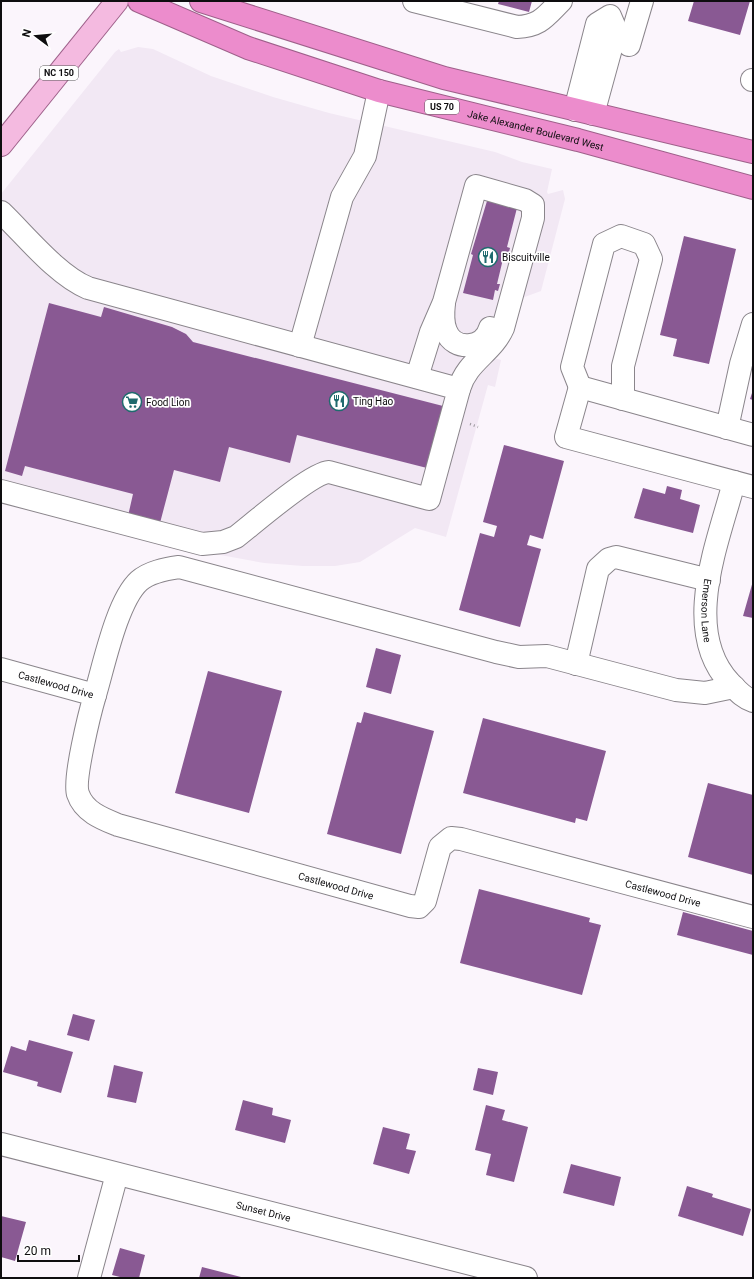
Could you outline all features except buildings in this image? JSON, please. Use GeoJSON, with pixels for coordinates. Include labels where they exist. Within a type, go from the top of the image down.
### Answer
{"type":"FeatureCollection","features":[{"type":"Feature","properties":{"kind":"highway","name":"Jake Alexander Boulevard West"},"geometry":{"type":"LineString","coordinates":[[139,1],[248,48],[372,89],[578,140],[753,188]]}},
{"type":"Feature","properties":{"kind":"highway"},"geometry":{"type":"LineString","coordinates":[[201,1],[444,78],[753,152]]}},
{"type":"Feature","properties":{"kind":"main road","name":"NC 150"},"geometry":{"type":"LineString","coordinates":[[1,145],[117,1]]}},
{"type":"Feature","properties":{"kind":"street"},"geometry":{"type":"LineString","coordinates":[[414,1],[488,10],[516,27],[531,26],[541,22],[561,1]]}},
{"type":"Feature","properties":{"kind":"street"},"geometry":{"type":"LineString","coordinates":[[629,45],[642,1]]}},
{"type":"Feature","properties":{"kind":"street"},"geometry":{"type":"LineString","coordinates":[[584,112],[616,30],[612,9]]}},
{"type":"Feature","properties":{"kind":"street"},"geometry":{"type":"LineString","coordinates":[[300,346],[342,196],[350,183],[347,165],[372,89]]}},
{"type":"Feature","properties":{"kind":"street"},"geometry":{"type":"LineString","coordinates":[[1,491],[192,542],[211,544],[223,542],[236,536],[310,480],[324,472],[329,472],[429,499],[464,374],[496,340],[503,328],[534,211],[530,203],[516,197],[476,186],[444,302],[431,332],[417,378]]}},
{"type":"Feature","properties":{"kind":"street"},"geometry":{"type":"LineString","coordinates":[[444,302],[444,326],[451,340],[460,344],[471,346],[484,339],[492,324],[524,209],[523,204],[516,197]]}},
{"type":"Feature","properties":{"kind":"street"},"geometry":{"type":"LineString","coordinates":[[1,212],[58,268],[76,283],[88,288],[459,389]]}},
{"type":"Feature","properties":{"kind":"street"},"geometry":{"type":"LineString","coordinates":[[623,399],[623,366],[652,259],[644,244],[621,236],[604,244],[572,367],[580,387],[566,437],[744,484]]}},
{"type":"Feature","properties":{"kind":"street"},"geometry":{"type":"LineString","coordinates":[[726,428],[741,364],[753,324]]}},
{"type":"Feature","properties":{"kind":"street"},"geometry":{"type":"LineString","coordinates":[[580,387],[753,435]]}},
{"type":"Feature","properties":{"kind":"street","name":"Emerson Lane"},"geometry":{"type":"LineString","coordinates":[[744,484],[709,580],[704,617],[710,650],[724,676],[745,699],[753,701]]}},
{"type":"Feature","properties":{"kind":"street"},"geometry":{"type":"LineString","coordinates":[[576,664],[598,569],[609,559],[616,557],[709,580]]}},
{"type":"Feature","properties":{"kind":"street"},"geometry":{"type":"LineString","coordinates":[[95,695],[118,618],[129,592],[140,580],[147,576],[161,570],[179,567],[496,652],[519,656],[547,656],[676,690],[705,694],[734,687]]}},
{"type":"Feature","properties":{"kind":"street","name":"Castlewood Drive"},"geometry":{"type":"LineString","coordinates":[[1,669],[95,695],[78,777],[78,794],[87,808],[99,817],[118,825],[410,906],[419,907],[425,901],[440,847],[451,838],[461,839],[753,917]]}},
{"type":"Feature","properties":{"kind":"street","name":"Sunset Drive"},"geometry":{"type":"LineString","coordinates":[[1,1144],[526,1278]]}},
{"type":"Feature","properties":{"kind":"street"},"geometry":{"type":"LineString","coordinates":[[89,1278],[117,1174]]}},
{"type":"Feature","properties":{"kind":"shaded area"},"geometry":{"type":"Polygon","coordinates":[[[138,47],[153,49],[211,76],[273,97],[329,113],[495,152],[522,162],[552,169],[547,192],[548,194],[563,190],[565,199],[541,291],[522,298],[491,357],[501,360],[495,387],[488,385],[446,537],[415,528],[360,562],[335,566],[303,566],[264,563],[193,550],[1,497],[1,194],[115,52],[119,49],[121,52],[138,47]]]}},
{"type":"Feature","properties":{"kind":"place","name":"Biscuitville"},"geometry":{"type":"Point","coordinates":[488,257]}},
{"type":"Feature","properties":{"kind":"place","name":"Ting Hao"},"geometry":{"type":"Point","coordinates":[339,401]}},
{"type":"Feature","properties":{"kind":"place","name":"Food Lion"},"geometry":{"type":"Point","coordinates":[132,402]}}]}
